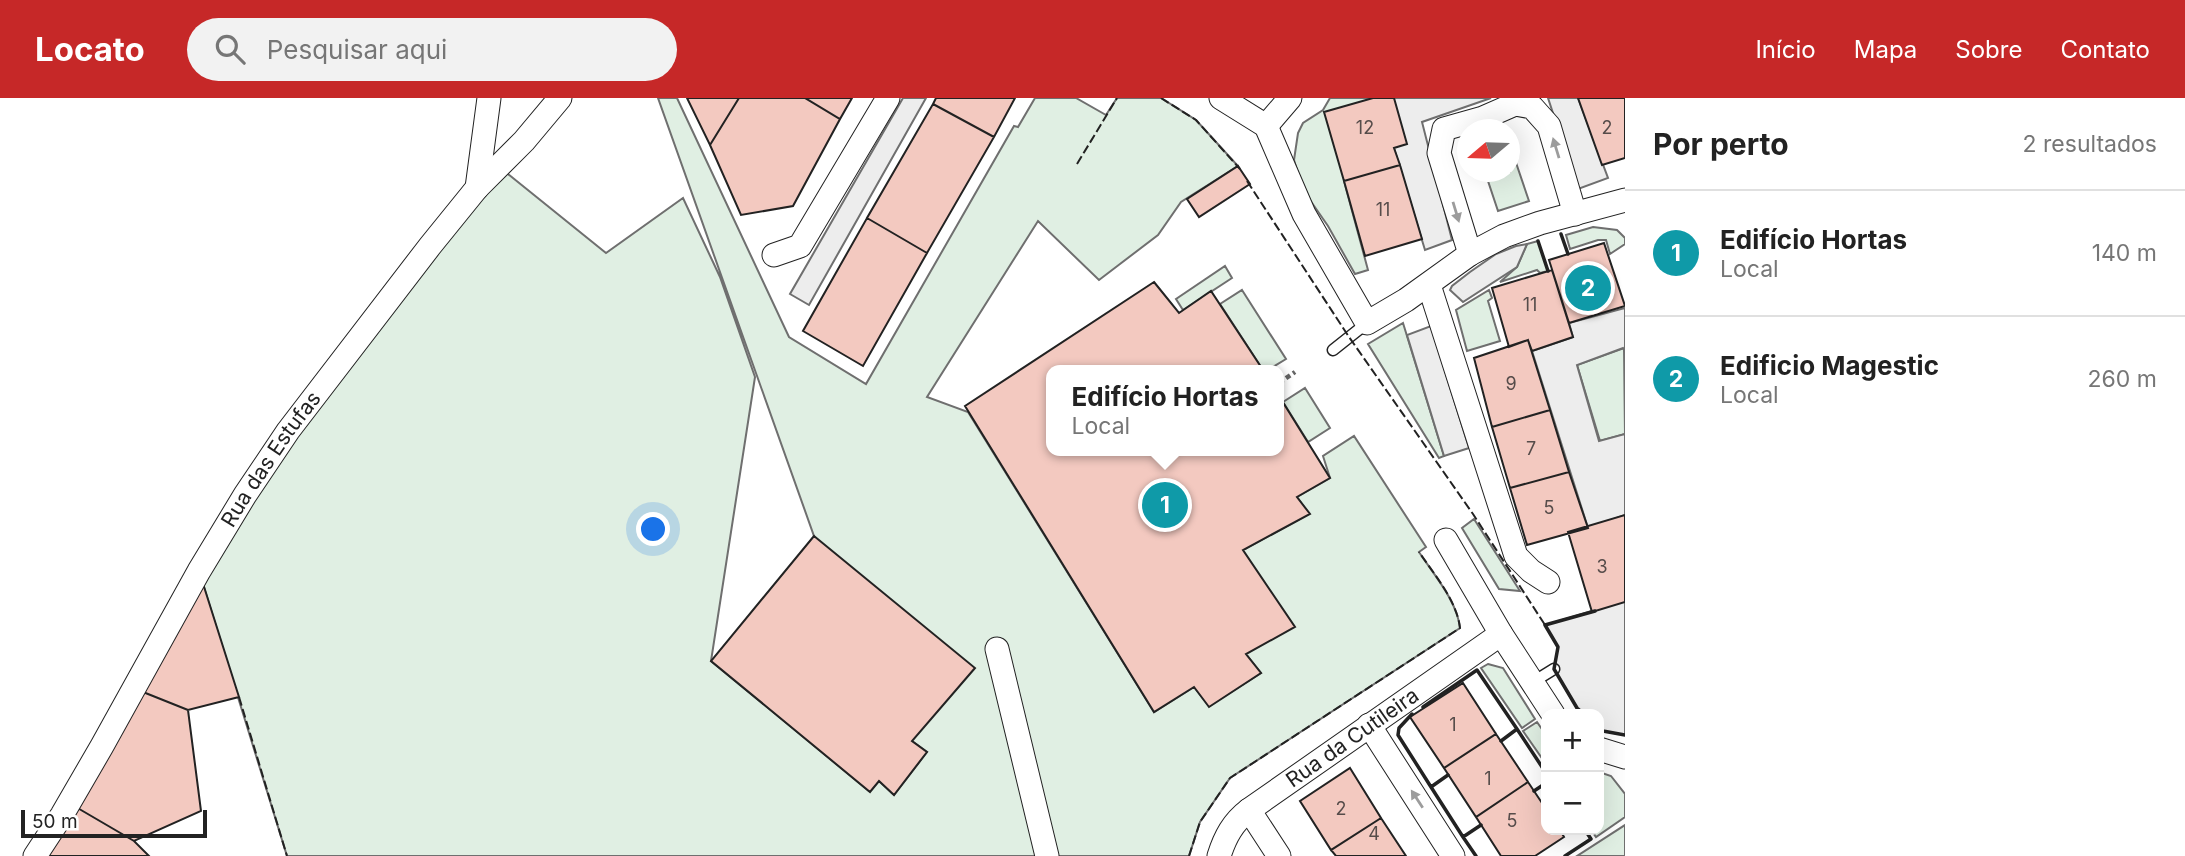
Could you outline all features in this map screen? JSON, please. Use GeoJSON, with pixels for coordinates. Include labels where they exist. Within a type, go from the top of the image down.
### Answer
{"type":"FeatureCollection","features":[{"type":"Feature","properties":{"kind":"street"},"geometry":{"type":"LineString","coordinates":[[477,188],[489,98]]}},
{"type":"Feature","properties":{"kind":"street","name":"Rua das Estufas"},"geometry":{"type":"LineString","coordinates":[[35,856],[62,815],[199,571],[288,431],[477,188],[524,141],[560,98]]}},
{"type":"Feature","properties":{"kind":"street"},"geometry":{"type":"LineString","coordinates":[[774,255],[800,246],[888,98]]}},
{"type":"Feature","properties":{"kind":"street"},"geometry":{"type":"LineString","coordinates":[[1221,98],[1266,126],[1304,214],[1367,323],[1429,285],[1471,254],[1504,236],[1540,223],[1625,200]]}},
{"type":"Feature","properties":{"kind":"street"},"geometry":{"type":"LineString","coordinates":[[1266,126],[1290,98]]}},
{"type":"Feature","properties":{"kind":"street"},"geometry":{"type":"LineString","coordinates":[[1471,254],[1439,153],[1444,129],[1483,118],[1515,104],[1532,107],[1549,126],[1575,214]]}},
{"type":"Feature","properties":{"kind":"street"},"geometry":{"type":"LineString","coordinates":[[1429,285],[1516,556],[1531,571],[1548,582]]}},
{"type":"Feature","properties":{"kind":"street"},"geometry":{"type":"LineString","coordinates":[[1446,540],[1501,634],[1550,709]]}},
{"type":"Feature","properties":{"kind":"street","name":"Rua da Cutileira"},"geometry":{"type":"LineString","coordinates":[[1219,856],[1238,818],[1501,634]]}},
{"type":"Feature","properties":{"kind":"street"},"geometry":{"type":"LineString","coordinates":[[997,649],[1047,856]]}},
{"type":"Feature","properties":{"kind":"street"},"geometry":{"type":"LineString","coordinates":[[1369,725],[1453,856]]}},
{"type":"Feature","properties":{"kind":"street"},"geometry":{"type":"LineString","coordinates":[[1604,751],[1625,757]]}},
{"type":"Feature","properties":{"kind":"street"},"geometry":{"type":"LineString","coordinates":[[1249,810],[1279,856]]}},
{"type":"Feature","properties":{"kind":"lane"},"geometry":{"type":"LineString","coordinates":[[1333,350],[1367,323]]}},
{"type":"Feature","properties":{"kind":"lane"},"geometry":{"type":"LineString","coordinates":[[1533,682],[1554,669]]}},
{"type":"Feature","properties":{"kind":"path"},"geometry":{"type":"LineString","coordinates":[[1284,380],[1295,372]]}},
{"type":"Feature","properties":{"kind":"green space"},"geometry":{"type":"Polygon","coordinates":[[[658,98],[677,98],[789,337],[866,384],[1014,126],[1018,127],[1035,98],[1076,98],[1106,115],[1117,98],[1161,98],[1196,120],[1238,166],[1181,202],[1158,235],[1099,280],[1038,221],[927,397],[968,412],[1154,712],[1194,687],[1209,706],[1261,673],[1246,654],[1243,550],[1309,514],[1297,497],[1330,478],[1323,456],[1354,436],[1426,547],[1419,552],[1450,598],[1460,628],[1230,778],[1200,822],[1189,856],[287,856],[199,571],[267,464],[498,166],[606,253],[683,198],[720,277],[755,377],[711,661],[869,791],[879,781],[894,795],[927,752],[912,741],[814,536],[658,98]]]}},
{"type":"Feature","properties":{"kind":"green space"},"geometry":{"type":"Polygon","coordinates":[[[1330,98],[1375,98],[1344,181],[1368,270],[1355,274],[1328,226],[1303,190],[1294,160],[1298,133],[1303,123],[1323,110],[1330,98]]]}},
{"type":"Feature","properties":{"kind":"green space"},"geometry":{"type":"Polygon","coordinates":[[[1520,174],[1529,201],[1498,211],[1488,182],[1520,182],[1520,174]]]}},
{"type":"Feature","properties":{"kind":"green space"},"geometry":{"type":"Polygon","coordinates":[[[1593,227],[1617,230],[1625,238],[1625,244],[1610,254],[1606,240],[1570,249],[1566,235],[1593,227]]]}},
{"type":"Feature","properties":{"kind":"green space"},"geometry":{"type":"Polygon","coordinates":[[[1538,241],[1548,271],[1540,273],[1537,270],[1500,282],[1517,267],[1527,244],[1538,241]]]}},
{"type":"Feature","properties":{"kind":"green space"},"geometry":{"type":"Polygon","coordinates":[[[1225,266],[1232,278],[1183,310],[1176,299],[1225,266]]]}},
{"type":"Feature","properties":{"kind":"green space"},"geometry":{"type":"Polygon","coordinates":[[[1242,290],[1286,359],[1276,365],[1260,365],[1220,304],[1242,290]]]}},
{"type":"Feature","properties":{"kind":"green space"},"geometry":{"type":"Polygon","coordinates":[[[1489,290],[1492,298],[1488,301],[1500,341],[1467,351],[1456,310],[1489,290]]]}},
{"type":"Feature","properties":{"kind":"green space"},"geometry":{"type":"Polygon","coordinates":[[[1403,323],[1444,456],[1439,458],[1368,344],[1403,323]]]}},
{"type":"Feature","properties":{"kind":"green space"},"geometry":{"type":"Polygon","coordinates":[[[1624,348],[1625,434],[1600,441],[1577,365],[1624,348]]]}},
{"type":"Feature","properties":{"kind":"green space"},"geometry":{"type":"Polygon","coordinates":[[[1305,388],[1330,428],[1308,442],[1284,401],[1305,388]]]}},
{"type":"Feature","properties":{"kind":"green space"},"geometry":{"type":"Polygon","coordinates":[[[1474,519],[1520,591],[1499,589],[1462,528],[1474,519]]]}},
{"type":"Feature","properties":{"kind":"green space"},"geometry":{"type":"Polygon","coordinates":[[[1488,664],[1503,668],[1535,719],[1522,728],[1481,668],[1488,664]]]}},
{"type":"Feature","properties":{"kind":"green space"},"geometry":{"type":"Polygon","coordinates":[[[1537,722],[1541,728],[1541,757],[1523,731],[1537,722]]]}},
{"type":"Feature","properties":{"kind":"green space"},"geometry":{"type":"Polygon","coordinates":[[[1604,774],[1611,776],[1625,794],[1625,817],[1604,831],[1604,774]]]}},
{"type":"Feature","properties":{"kind":"green space"},"geometry":{"type":"Polygon","coordinates":[[[1625,825],[1625,856],[1577,856],[1625,825]]]}},
{"type":"Feature","properties":{"kind":"shaded area"},"geometry":{"type":"Polygon","coordinates":[[[903,98],[926,98],[809,305],[790,294],[903,98]]]}},
{"type":"Feature","properties":{"kind":"shaded area"},"geometry":{"type":"Polygon","coordinates":[[[1394,98],[1491,98],[1422,122],[1452,240],[1425,250],[1394,148],[1394,98]]]}},
{"type":"Feature","properties":{"kind":"shaded area"},"geometry":{"type":"Polygon","coordinates":[[[1548,98],[1578,98],[1608,178],[1578,189],[1548,98]]]}},
{"type":"Feature","properties":{"kind":"shaded area"},"geometry":{"type":"Polygon","coordinates":[[[1527,244],[1517,267],[1463,302],[1450,290],[1496,254],[1527,244]]]}},
{"type":"Feature","properties":{"kind":"shaded area"},"geometry":{"type":"Polygon","coordinates":[[[1625,308],[1625,352],[1623,348],[1577,365],[1599,441],[1625,434],[1625,515],[1588,528],[1532,351],[1573,337],[1569,323],[1625,308]]]}},
{"type":"Feature","properties":{"kind":"shaded area"},"geometry":{"type":"Polygon","coordinates":[[[1431,326],[1469,448],[1444,456],[1407,335],[1431,326]]]}},
{"type":"Feature","properties":{"kind":"shaded area"},"geometry":{"type":"Polygon","coordinates":[[[1625,601],[1625,735],[1604,731],[1604,709],[1577,708],[1554,669],[1558,647],[1545,625],[1625,601]]]}},
{"type":"Feature","properties":{"kind":"building"},"geometry":{"type":"Polygon","coordinates":[[[687,98],[739,98],[710,145],[687,98]]]}},
{"type":"Feature","properties":{"kind":"building"},"geometry":{"type":"Polygon","coordinates":[[[739,98],[805,98],[840,119],[793,206],[741,215],[710,145],[739,98]]]}},
{"type":"Feature","properties":{"kind":"building"},"geometry":{"type":"Polygon","coordinates":[[[805,98],[852,98],[840,119],[805,98]]]}},
{"type":"Feature","properties":{"kind":"building"},"geometry":{"type":"Polygon","coordinates":[[[936,98],[1015,98],[994,137],[933,104],[936,98]]]}},
{"type":"Feature","properties":{"kind":"building"},"geometry":{"type":"Polygon","coordinates":[[[1373,98],[1394,98],[1407,144],[1394,148],[1400,165],[1344,181],[1324,112],[1373,98]]]}},
{"type":"Feature","properties":{"kind":"building"},"geometry":{"type":"Polygon","coordinates":[[[1578,98],[1625,98],[1625,158],[1602,165],[1578,98]]]}},
{"type":"Feature","properties":{"kind":"building"},"geometry":{"type":"Polygon","coordinates":[[[933,104],[994,137],[927,253],[867,218],[933,104]]]}},
{"type":"Feature","properties":{"kind":"building"},"geometry":{"type":"Polygon","coordinates":[[[1400,165],[1422,239],[1365,256],[1344,181],[1400,165]]]}},
{"type":"Feature","properties":{"kind":"building"},"geometry":{"type":"Polygon","coordinates":[[[1238,166],[1250,184],[1199,217],[1187,199],[1238,166]]]}},
{"type":"Feature","properties":{"kind":"building"},"geometry":{"type":"Polygon","coordinates":[[[867,218],[927,253],[863,366],[803,331],[867,218]]]}},
{"type":"Feature","properties":{"kind":"building"},"geometry":{"type":"Polygon","coordinates":[[[1604,243],[1625,306],[1569,323],[1549,260],[1604,243]]]}},
{"type":"Feature","properties":{"kind":"building"},"geometry":{"type":"Polygon","coordinates":[[[1552,270],[1573,337],[1532,351],[1528,340],[1509,347],[1492,288],[1552,270]]]}},
{"type":"Feature","properties":{"kind":"building"},"geometry":{"type":"Polygon","coordinates":[[[1154,282],[1179,313],[1211,291],[1260,365],[1046,365],[1046,456],[1284,456],[1284,404],[1330,478],[1297,497],[1310,514],[1243,550],[1295,627],[1246,654],[1261,673],[1209,707],[1194,687],[1154,712],[965,406],[1154,282]]]}},
{"type":"Feature","properties":{"kind":"building"},"geometry":{"type":"Polygon","coordinates":[[[1528,340],[1550,410],[1492,427],[1474,358],[1528,340]]]}},
{"type":"Feature","properties":{"kind":"building"},"geometry":{"type":"Polygon","coordinates":[[[1550,410],[1569,472],[1510,488],[1492,427],[1550,410]]]}},
{"type":"Feature","properties":{"kind":"building"},"geometry":{"type":"Polygon","coordinates":[[[1569,472],[1588,528],[1527,545],[1510,488],[1569,472]]]}},
{"type":"Feature","properties":{"kind":"building"},"geometry":{"type":"Polygon","coordinates":[[[1625,515],[1625,602],[1592,612],[1568,532],[1625,515]]]}},
{"type":"Feature","properties":{"kind":"building"},"geometry":{"type":"Polygon","coordinates":[[[814,536],[975,668],[912,741],[927,752],[894,795],[879,781],[870,792],[711,661],[814,536]]]}},
{"type":"Feature","properties":{"kind":"building"},"geometry":{"type":"Polygon","coordinates":[[[199,571],[239,697],[188,710],[133,688],[199,571]]]}},
{"type":"Feature","properties":{"kind":"building"},"geometry":{"type":"Polygon","coordinates":[[[1463,683],[1496,734],[1444,768],[1410,717],[1463,683]]]}},
{"type":"Feature","properties":{"kind":"building"},"geometry":{"type":"Polygon","coordinates":[[[133,688],[188,710],[201,811],[134,841],[69,803],[133,688]]]}},
{"type":"Feature","properties":{"kind":"building"},"geometry":{"type":"Polygon","coordinates":[[[1496,734],[1528,782],[1476,817],[1444,768],[1496,734]]]}},
{"type":"Feature","properties":{"kind":"building"},"geometry":{"type":"Polygon","coordinates":[[[1350,768],[1381,818],[1331,850],[1300,801],[1350,768]]]}},
{"type":"Feature","properties":{"kind":"building"},"geometry":{"type":"Polygon","coordinates":[[[1528,782],[1541,802],[1541,835],[1564,837],[1535,856],[1501,856],[1476,817],[1528,782]]]}},
{"type":"Feature","properties":{"kind":"building"},"geometry":{"type":"Polygon","coordinates":[[[69,803],[134,841],[149,856],[34,856],[69,803]]]}},
{"type":"Feature","properties":{"kind":"building"},"geometry":{"type":"Polygon","coordinates":[[[1381,818],[1406,856],[1336,856],[1331,850],[1381,818]]]}},
{"type":"Feature","properties":{"kind":"fence"},"geometry":{"type":"LineString","coordinates":[[1077,164],[1117,98]]}},
{"type":"Feature","properties":{"kind":"fence"},"geometry":{"type":"LineString","coordinates":[[1161,98],[1196,120],[1240,169]]}},
{"type":"Feature","properties":{"kind":"fence"},"geometry":{"type":"LineString","coordinates":[[1247,181],[1349,337],[1473,514],[1545,625]]}},
{"type":"Feature","properties":{"kind":"fence"},"geometry":{"type":"LineString","coordinates":[[1189,856],[1200,822],[1230,778],[1460,628],[1450,598],[1419,552]]}},
{"type":"Feature","properties":{"kind":"fence"},"geometry":{"type":"LineString","coordinates":[[239,697],[287,856]]}},
{"type":"Feature","properties":{"kind":"wall"},"geometry":{"type":"LineString","coordinates":[[1561,234],[1568,254]]}},
{"type":"Feature","properties":{"kind":"wall"},"geometry":{"type":"LineString","coordinates":[[1538,241],[1548,271]]}},
{"type":"Feature","properties":{"kind":"wall"},"geometry":{"type":"LineString","coordinates":[[1578,709],[1554,669],[1558,647],[1545,625],[1595,611]]}},
{"type":"Feature","properties":{"kind":"wall"},"geometry":{"type":"LineString","coordinates":[[1423,707],[1477,670],[1517,729]]}},
{"type":"Feature","properties":{"kind":"wall"},"geometry":{"type":"LineString","coordinates":[[1412,714],[1399,728],[1398,735],[1431,787]]}},
{"type":"Feature","properties":{"kind":"wall"},"geometry":{"type":"LineString","coordinates":[[1501,741],[1517,729],[1545,772]]}},
{"type":"Feature","properties":{"kind":"wall"},"geometry":{"type":"LineString","coordinates":[[1604,731],[1625,735]]}},
{"type":"Feature","properties":{"kind":"wall"},"geometry":{"type":"LineString","coordinates":[[1448,775],[1431,787],[1463,837]]}},
{"type":"Feature","properties":{"kind":"wall"},"geometry":{"type":"LineString","coordinates":[[1534,791],[1541,786]]}},
{"type":"Feature","properties":{"kind":"wall"},"geometry":{"type":"LineString","coordinates":[[1476,856],[1463,837],[1481,825]]}},
{"type":"Feature","properties":{"kind":"wall"},"geometry":{"type":"LineString","coordinates":[[1565,856],[1591,839],[1588,835]]}},
{"type":"Feature","properties":{"kind":"place","name":"Edificio Magestic"},"geometry":{"type":"Point","coordinates":[1588,288]}},
{"type":"Feature","properties":{"kind":"place","name":"Edifício Hortas"},"geometry":{"type":"Point","coordinates":[1165,505]}}]}
